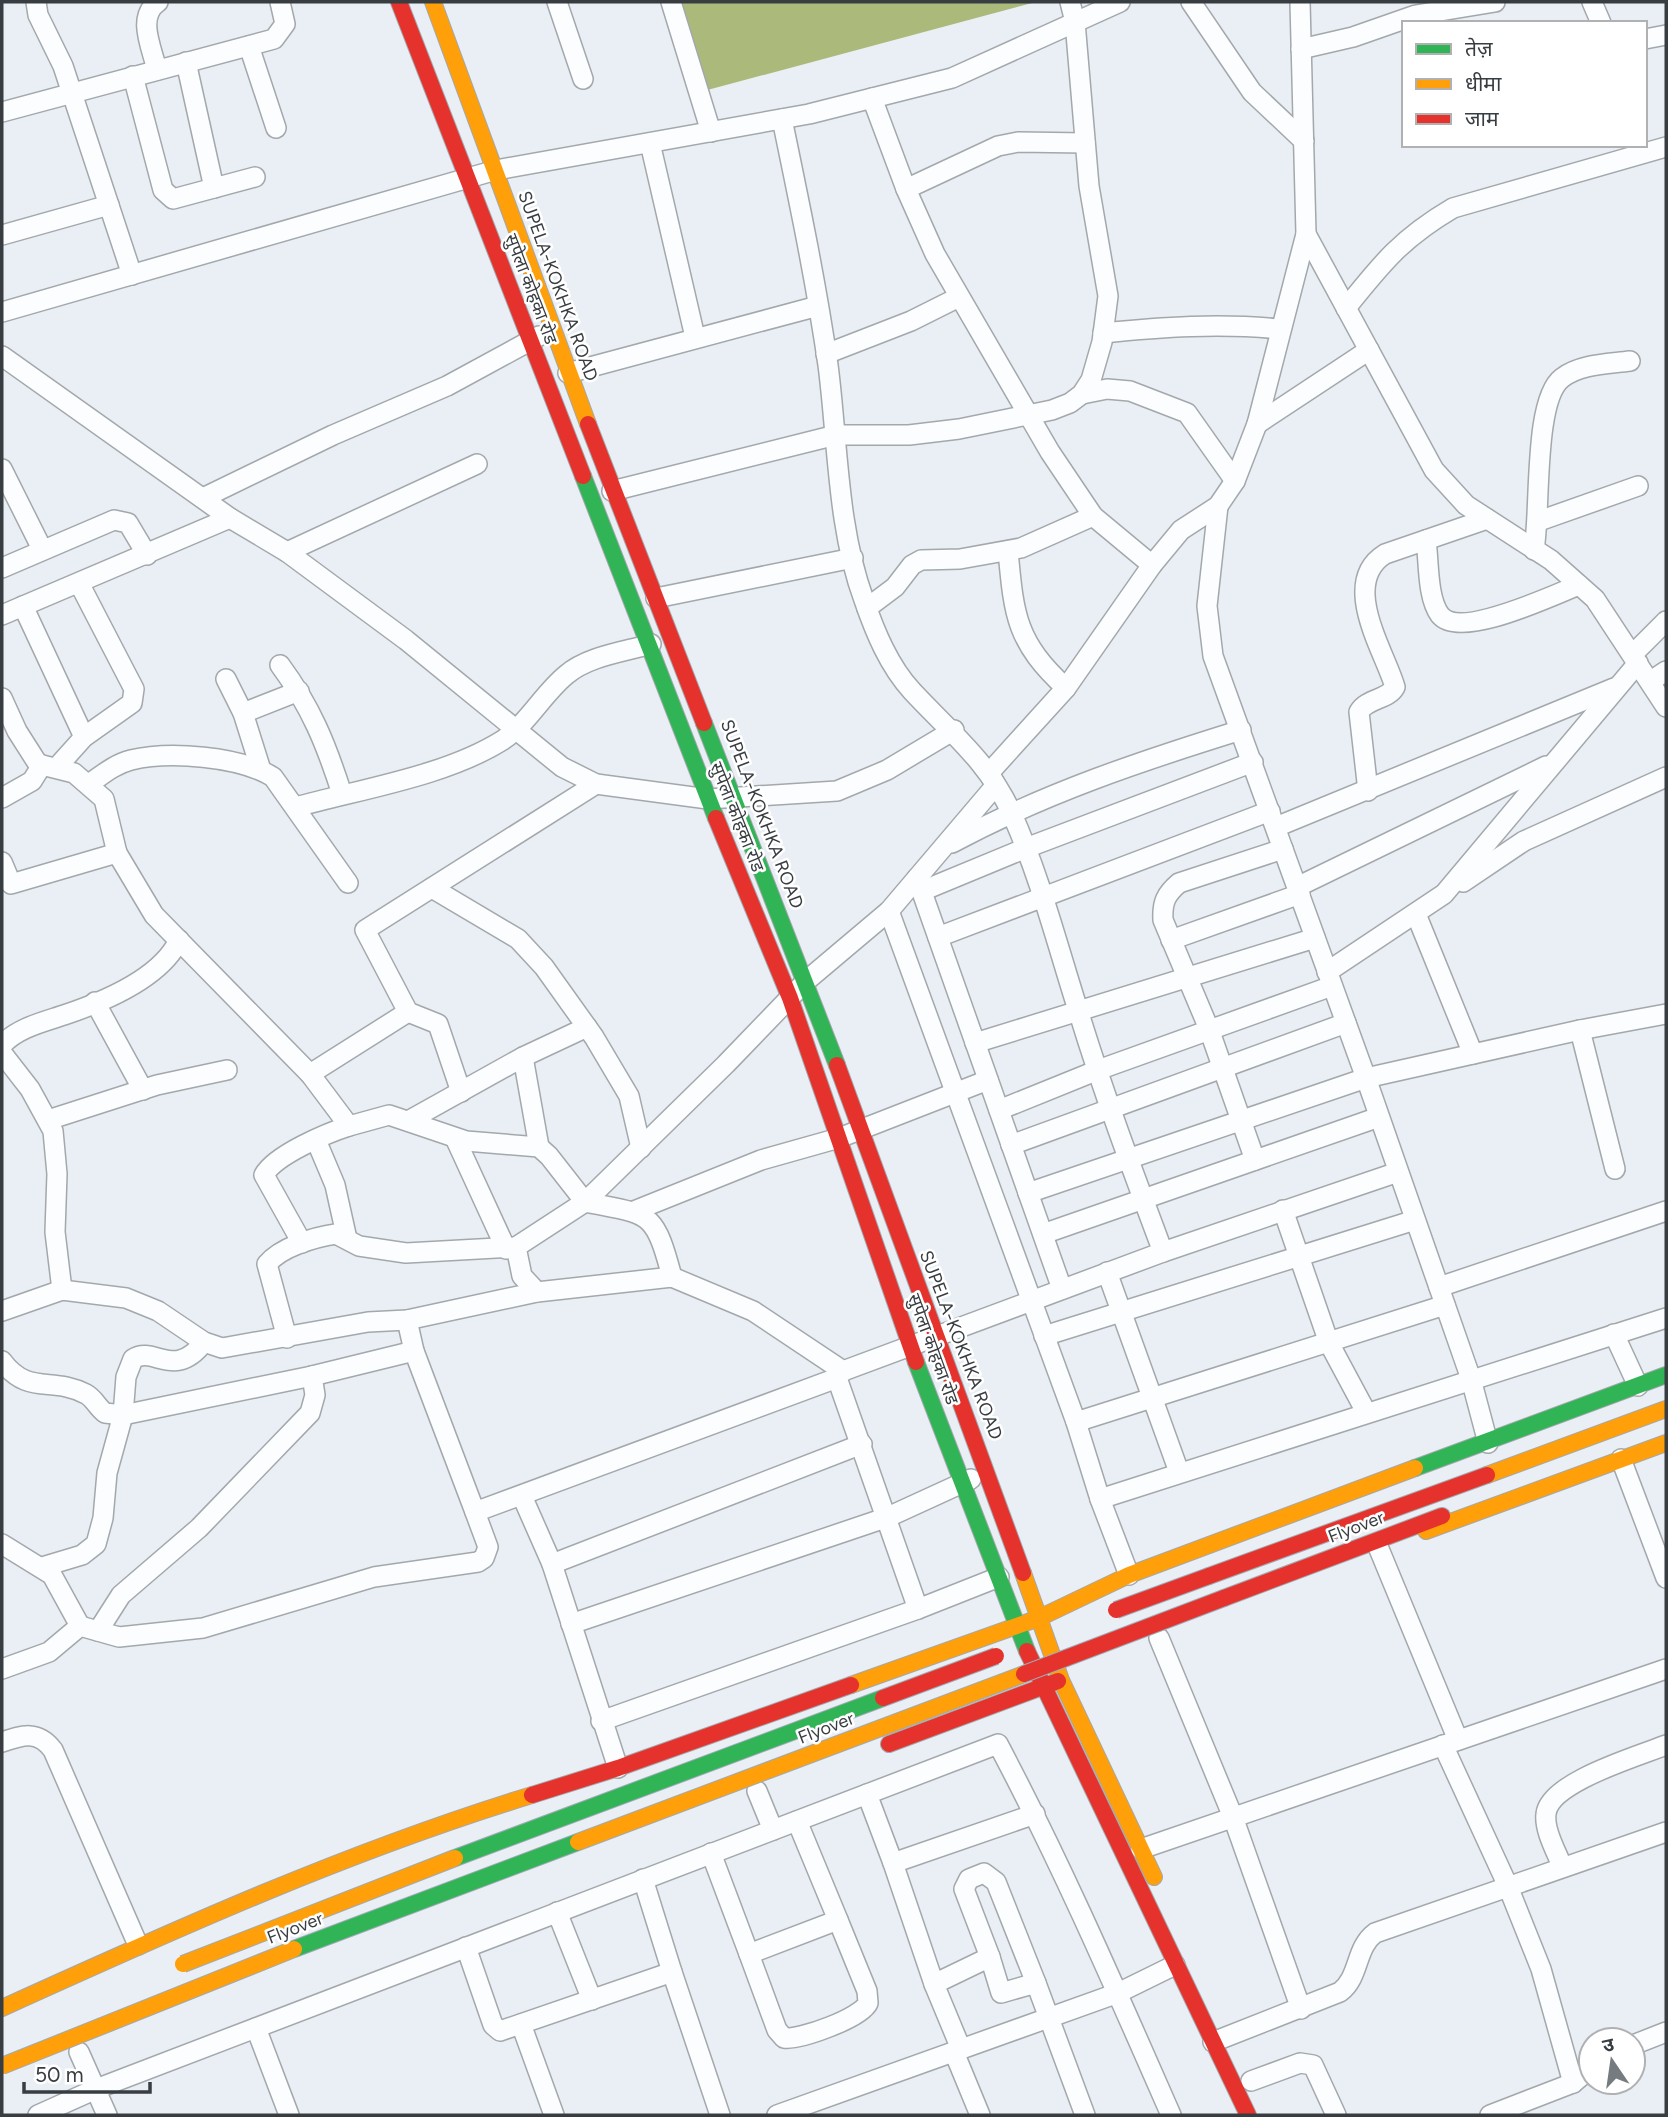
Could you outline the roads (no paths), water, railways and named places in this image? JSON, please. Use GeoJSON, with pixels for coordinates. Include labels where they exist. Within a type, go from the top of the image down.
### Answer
{"type":"FeatureCollection","features":[{"type":"Feature","properties":{"kind":"main road","name":"सुपेला कोहका रोड"},"geometry":{"type":"LineString","coordinates":[[399,2],[651,644],[708,799],[790,998],[910,1346],[999,1577],[1015,1626],[1175,1965],[1226,2038],[1248,2115]]}},
{"type":"Feature","properties":{"kind":"main road","name":"SUPELA-KOKHKA ROAD"},"geometry":{"type":"LineString","coordinates":[[433,2],[612,491],[806,981],[988,1472],[1048,1644],[1067,1678],[1161,1891]]}},
{"type":"Feature","properties":{"kind":"main road"},"geometry":{"type":"LineString","coordinates":[[2,2008],[223,1907],[479,1811],[618,1768],[1039,1618],[1129,1575],[1488,1443],[1666,1374]]}},
{"type":"Feature","properties":{"kind":"main road","name":"Flyover"},"geometry":{"type":"LineString","coordinates":[[1102,1616],[1353,1521],[1666,1409]]}},
{"type":"Feature","properties":{"kind":"main road","name":"Flyover"},"geometry":{"type":"LineString","coordinates":[[2,2066],[96,2025],[460,1886],[1125,1634],[1666,1434]]}},
{"type":"Feature","properties":{"kind":"main road"},"geometry":{"type":"LineString","coordinates":[[1110,1659],[1379,1549],[1666,1443]]}},
{"type":"Feature","properties":{"kind":"main road","name":"Flyover"},"geometry":{"type":"LineString","coordinates":[[170,1970],[392,1881],[1063,1632]]}},
{"type":"Feature","properties":{"kind":"main road"},"geometry":{"type":"LineString","coordinates":[[874,1749],[1067,1678]]}},
{"type":"Feature","properties":{"kind":"main road"},"geometry":{"type":"LineString","coordinates":[[2,2083],[380,1930],[835,1763]]}},
{"type":"Feature","properties":{"kind":"street"},"geometry":{"type":"LineString","coordinates":[[36,2],[38,15],[72,92],[132,275]]}},
{"type":"Feature","properties":{"kind":"street"},"geometry":{"type":"LineString","coordinates":[[157,70],[146,21],[149,9],[159,2]]}},
{"type":"Feature","properties":{"kind":"street"},"geometry":{"type":"LineString","coordinates":[[2,112],[274,39],[284,29],[281,2]]}},
{"type":"Feature","properties":{"kind":"street"},"geometry":{"type":"LineString","coordinates":[[557,2],[583,79]]}},
{"type":"Feature","properties":{"kind":"street"},"geometry":{"type":"LineString","coordinates":[[671,2],[711,132]]}},
{"type":"Feature","properties":{"kind":"street"},"geometry":{"type":"LineString","coordinates":[[612,491],[836,435],[909,435],[959,429],[1070,403],[1082,394],[1091,380],[1103,333],[1108,296],[1089,186],[1075,22],[1070,2]]}},
{"type":"Feature","properties":{"kind":"street"},"geometry":{"type":"LineString","coordinates":[[2,312],[496,170],[782,119],[952,78],[1120,2]]}},
{"type":"Feature","properties":{"kind":"street"},"geometry":{"type":"LineString","coordinates":[[1191,2],[1252,92],[1304,141]]}},
{"type":"Feature","properties":{"kind":"street"},"geometry":{"type":"LineString","coordinates":[[989,772],[1066,688],[1152,565],[1181,530],[1218,506],[1235,481],[1257,424],[1279,329],[1306,234],[1300,2]]}},
{"type":"Feature","properties":{"kind":"street"},"geometry":{"type":"LineString","coordinates":[[1301,49],[1353,37],[1416,15],[1495,2]]}},
{"type":"Feature","properties":{"kind":"street"},"geometry":{"type":"LineString","coordinates":[[1592,2],[1600,21]]}},
{"type":"Feature","properties":{"kind":"street"},"geometry":{"type":"LineString","coordinates":[[1647,39],[1666,36]]}},
{"type":"Feature","properties":{"kind":"street"},"geometry":{"type":"LineString","coordinates":[[249,46],[276,128]]}},
{"type":"Feature","properties":{"kind":"street"},"geometry":{"type":"LineString","coordinates":[[186,62],[214,188]]}},
{"type":"Feature","properties":{"kind":"street"},"geometry":{"type":"LineString","coordinates":[[133,76],[165,194],[173,199],[256,177]]}},
{"type":"Feature","properties":{"kind":"street"},"geometry":{"type":"LineString","coordinates":[[872,98],[906,189],[935,254],[1075,493],[1093,516],[1152,565]]}},
{"type":"Feature","properties":{"kind":"street"},"geometry":{"type":"LineString","coordinates":[[782,119],[826,354],[853,558],[867,608],[883,648],[911,690],[954,730],[989,772],[1011,811],[1044,894],[1078,1013],[1163,1252]]}},
{"type":"Feature","properties":{"kind":"street"},"geometry":{"type":"LineString","coordinates":[[906,189],[998,146],[1018,142],[1085,143]]}},
{"type":"Feature","properties":{"kind":"street"},"geometry":{"type":"LineString","coordinates":[[650,143],[695,337]]}},
{"type":"Feature","properties":{"kind":"street"},"geometry":{"type":"LineString","coordinates":[[1346,308],[1390,253],[1426,224],[1453,208],[1643,149],[1666,148]]}},
{"type":"Feature","properties":{"kind":"street"},"geometry":{"type":"LineString","coordinates":[[2,235],[109,205]]}},
{"type":"Feature","properties":{"kind":"street"},"geometry":{"type":"LineString","coordinates":[[1306,234],[1434,470],[1466,505],[1534,550],[1595,599],[1635,659],[1658,676],[1666,707]]}},
{"type":"Feature","properties":{"kind":"street"},"geometry":{"type":"LineString","coordinates":[[826,354],[911,320],[959,297]]}},
{"type":"Feature","properties":{"kind":"street"},"geometry":{"type":"LineString","coordinates":[[568,373],[818,306]]}},
{"type":"Feature","properties":{"kind":"street"},"geometry":{"type":"LineString","coordinates":[[1103,333],[1187,325],[1237,325],[1279,329]]}},
{"type":"Feature","properties":{"kind":"street"},"geometry":{"type":"LineString","coordinates":[[203,498],[333,435],[447,386],[530,339],[555,331]]}},
{"type":"Feature","properties":{"kind":"street"},"geometry":{"type":"LineString","coordinates":[[1257,424],[1369,350]]}},
{"type":"Feature","properties":{"kind":"street"},"geometry":{"type":"LineString","coordinates":[[2,356],[230,518],[295,559],[406,640],[562,767],[596,784],[708,799],[837,791],[887,770],[954,730]]}},
{"type":"Feature","properties":{"kind":"street"},"geometry":{"type":"LineString","coordinates":[[1534,550],[1539,521],[1544,415],[1554,387],[1573,371],[1630,361]]}},
{"type":"Feature","properties":{"kind":"street"},"geometry":{"type":"LineString","coordinates":[[1082,394],[1107,389],[1130,391],[1187,413],[1235,481]]}},
{"type":"Feature","properties":{"kind":"street"},"geometry":{"type":"LineString","coordinates":[[295,559],[477,464]]}},
{"type":"Feature","properties":{"kind":"street"},"geometry":{"type":"LineString","coordinates":[[2,469],[42,549]]}},
{"type":"Feature","properties":{"kind":"street"},"geometry":{"type":"LineString","coordinates":[[1539,521],[1638,486]]}},
{"type":"Feature","properties":{"kind":"street"},"geometry":{"type":"LineString","coordinates":[[1218,506],[1207,606],[1213,656],[1380,1117],[1471,1379],[1488,1443]]}},
{"type":"Feature","properties":{"kind":"street"},"geometry":{"type":"LineString","coordinates":[[867,608],[895,587],[912,565],[921,561],[960,559],[1007,551],[1047,538],[1093,516]]}},
{"type":"Feature","properties":{"kind":"street"},"geometry":{"type":"LineString","coordinates":[[2,615],[230,518]]}},
{"type":"Feature","properties":{"kind":"street"},"geometry":{"type":"LineString","coordinates":[[1368,791],[1359,712],[1365,705],[1391,693],[1395,687],[1366,611],[1369,573],[1377,559],[1385,554],[1487,519]]}},
{"type":"Feature","properties":{"kind":"street"},"geometry":{"type":"LineString","coordinates":[[2,568],[42,549],[120,520],[132,527],[147,555]]}},
{"type":"Feature","properties":{"kind":"street"},"geometry":{"type":"LineString","coordinates":[[1426,540],[1434,598],[1438,613],[1446,621],[1477,623],[1579,585]]}},
{"type":"Feature","properties":{"kind":"street"},"geometry":{"type":"LineString","coordinates":[[1007,551],[1011,591],[1025,643],[1039,663],[1066,688]]}},
{"type":"Feature","properties":{"kind":"street"},"geometry":{"type":"LineString","coordinates":[[656,598],[853,558]]}},
{"type":"Feature","properties":{"kind":"street"},"geometry":{"type":"LineString","coordinates":[[69,774],[85,737],[127,708],[135,695],[79,583]]}},
{"type":"Feature","properties":{"kind":"street"},"geometry":{"type":"LineString","coordinates":[[23,606],[85,737]]}},
{"type":"Feature","properties":{"kind":"street"},"geometry":{"type":"LineString","coordinates":[[1444,894],[1618,686],[1635,659],[1666,621]]}},
{"type":"Feature","properties":{"kind":"street"},"geometry":{"type":"LineString","coordinates":[[296,807],[436,769],[476,754],[514,730],[566,675],[586,663],[651,644]]}},
{"type":"Feature","properties":{"kind":"street"},"geometry":{"type":"LineString","coordinates":[[280,665],[299,691],[323,735],[342,794]]}},
{"type":"Feature","properties":{"kind":"street"},"geometry":{"type":"LineString","coordinates":[[226,679],[243,713],[261,770]]}},
{"type":"Feature","properties":{"kind":"street"},"geometry":{"type":"LineString","coordinates":[[938,937],[1044,894],[1368,791],[1618,686]]}},
{"type":"Feature","properties":{"kind":"street"},"geometry":{"type":"LineString","coordinates":[[243,713],[299,691]]}},
{"type":"Feature","properties":{"kind":"street"},"geometry":{"type":"LineString","coordinates":[[2,698],[31,756],[69,774],[104,799],[117,853],[154,915],[310,1074],[349,1126]]}},
{"type":"Feature","properties":{"kind":"street"},"geometry":{"type":"LineString","coordinates":[[942,848],[1011,811],[1110,771],[1241,730]]}},
{"type":"Feature","properties":{"kind":"street"},"geometry":{"type":"LineString","coordinates":[[2,797],[32,781],[156,756],[239,762],[273,777],[348,883]]}},
{"type":"Feature","properties":{"kind":"street"},"geometry":{"type":"LineString","coordinates":[[919,885],[1026,848],[1253,762]]}},
{"type":"Feature","properties":{"kind":"street"},"geometry":{"type":"LineString","coordinates":[[1171,940],[1298,890],[1553,763]]}},
{"type":"Feature","properties":{"kind":"street"},"geometry":{"type":"LineString","coordinates":[[287,1338],[267,1264],[274,1257],[302,1244],[337,1234],[359,1246],[407,1253],[511,1248],[584,1202],[806,981],[919,885],[942,848],[996,785],[989,772]]}},
{"type":"Feature","properties":{"kind":"street"},"geometry":{"type":"LineString","coordinates":[[999,1110],[1330,979],[1444,894],[1524,841],[1666,777]]}},
{"type":"Feature","properties":{"kind":"street"},"geometry":{"type":"LineString","coordinates":[[461,1092],[438,1024],[408,1012],[365,930],[596,784]]}},
{"type":"Feature","properties":{"kind":"street"},"geometry":{"type":"LineString","coordinates":[[1255,1160],[1209,1029],[1171,940],[1162,906],[1167,894],[1179,883],[1283,849]]}},
{"type":"Feature","properties":{"kind":"street"},"geometry":{"type":"LineString","coordinates":[[2,862],[11,882],[117,853]]}},
{"type":"Feature","properties":{"kind":"street"},"geometry":{"type":"LineString","coordinates":[[919,885],[1062,1289]]}},
{"type":"Feature","properties":{"kind":"street"},"geometry":{"type":"LineString","coordinates":[[432,888],[518,939],[544,967],[587,1027],[629,1096],[641,1148]]}},
{"type":"Feature","properties":{"kind":"street"},"geometry":{"type":"LineString","coordinates":[[889,911],[1076,1422],[1100,1499],[1129,1575]]}},
{"type":"Feature","properties":{"kind":"street"},"geometry":{"type":"LineString","coordinates":[[1416,914],[1473,1054]]}},
{"type":"Feature","properties":{"kind":"street"},"geometry":{"type":"LineString","coordinates":[[975,1043],[1315,938]]}},
{"type":"Feature","properties":{"kind":"street"},"geometry":{"type":"LineString","coordinates":[[2,1045],[19,1032],[95,1002],[146,977],[171,957],[179,940]]}},
{"type":"Feature","properties":{"kind":"street"},"geometry":{"type":"LineString","coordinates":[[95,1002],[143,1090]]}},
{"type":"Feature","properties":{"kind":"street"},"geometry":{"type":"LineString","coordinates":[[310,1074],[408,1012]]}},
{"type":"Feature","properties":{"kind":"street"},"geometry":{"type":"LineString","coordinates":[[1028,1193],[1128,1157],[1366,1079],[1580,1030],[1666,1014]]}},
{"type":"Feature","properties":{"kind":"street"},"geometry":{"type":"LineString","coordinates":[[1011,1145],[1346,1023]]}},
{"type":"Feature","properties":{"kind":"street"},"geometry":{"type":"LineString","coordinates":[[408,1121],[523,1057],[587,1027]]}},
{"type":"Feature","properties":{"kind":"street"},"geometry":{"type":"LineString","coordinates":[[1580,1030],[1615,1169]]}},
{"type":"Feature","properties":{"kind":"street"},"geometry":{"type":"LineString","coordinates":[[2,1053],[30,1089],[48,1121],[56,1147],[55,1232],[62,1290]]}},
{"type":"Feature","properties":{"kind":"street"},"geometry":{"type":"LineString","coordinates":[[523,1057],[539,1147]]}},
{"type":"Feature","properties":{"kind":"street"},"geometry":{"type":"LineString","coordinates":[[48,1121],[143,1090],[227,1070]]}},
{"type":"Feature","properties":{"kind":"street"},"geometry":{"type":"LineString","coordinates":[[634,1211],[761,1160],[839,1138],[954,1090],[988,1080]]}},
{"type":"Feature","properties":{"kind":"street"},"geometry":{"type":"LineString","coordinates":[[302,1244],[264,1175],[273,1164],[316,1140],[349,1126],[389,1115],[455,1138],[539,1147],[550,1156],[584,1202],[634,1211],[648,1218],[661,1235],[671,1277]]}},
{"type":"Feature","properties":{"kind":"street"},"geometry":{"type":"LineString","coordinates":[[1043,1234],[1380,1117]]}},
{"type":"Feature","properties":{"kind":"street"},"geometry":{"type":"LineString","coordinates":[[455,1138],[511,1248],[522,1276],[537,1292]]}},
{"type":"Feature","properties":{"kind":"street"},"geometry":{"type":"LineString","coordinates":[[316,1140],[335,1185],[347,1238]]}},
{"type":"Feature","properties":{"kind":"street"},"geometry":{"type":"LineString","coordinates":[[475,1511],[522,1496],[1107,1272],[1398,1172]]}},
{"type":"Feature","properties":{"kind":"street"},"geometry":{"type":"LineString","coordinates":[[1283,1210],[1329,1343],[1366,1412]]}},
{"type":"Feature","properties":{"kind":"street"},"geometry":{"type":"LineString","coordinates":[[1076,1422],[1329,1343],[1442,1296],[1666,1211]]}},
{"type":"Feature","properties":{"kind":"street"},"geometry":{"type":"LineString","coordinates":[[1044,1336],[1415,1220]]}},
{"type":"Feature","properties":{"kind":"street"},"geometry":{"type":"LineString","coordinates":[[1107,1272],[1180,1472]]}},
{"type":"Feature","properties":{"kind":"street"},"geometry":{"type":"LineString","coordinates":[[2,1311],[62,1290],[127,1298],[158,1311],[204,1342],[222,1348],[368,1322],[407,1320],[537,1292],[671,1277],[752,1311],[840,1375],[919,1609]]}},
{"type":"Feature","properties":{"kind":"street"},"geometry":{"type":"LineString","coordinates":[[1100,1499],[1666,1318]]}},
{"type":"Feature","properties":{"kind":"street"},"geometry":{"type":"LineString","coordinates":[[2,1544],[42,1567],[59,1583],[89,1629],[119,1637],[203,1628],[374,1577],[478,1562],[484,1558],[488,1547],[414,1351],[407,1320]]}},
{"type":"Feature","properties":{"kind":"street"},"geometry":{"type":"LineString","coordinates":[[1614,1334],[1638,1386]]}},
{"type":"Feature","properties":{"kind":"street"},"geometry":{"type":"LineString","coordinates":[[42,1567],[82,1555],[96,1544],[102,1526],[107,1473],[123,1415],[126,1377],[133,1359],[141,1355],[167,1362],[189,1358],[204,1342]]}},
{"type":"Feature","properties":{"kind":"street"},"geometry":{"type":"LineString","coordinates":[[2,1362],[20,1381],[79,1391],[89,1395],[105,1413],[123,1415],[312,1376],[414,1351]]}},
{"type":"Feature","properties":{"kind":"street"},"geometry":{"type":"LineString","coordinates":[[2,1669],[49,1651],[89,1629],[121,1595],[200,1528],[310,1413],[315,1395],[312,1376]]}},
{"type":"Feature","properties":{"kind":"street"},"geometry":{"type":"LineString","coordinates":[[552,1564],[862,1444]]}},
{"type":"Feature","properties":{"kind":"street"},"geometry":{"type":"LineString","coordinates":[[1621,1459],[1666,1578]]}},
{"type":"Feature","properties":{"kind":"street"},"geometry":{"type":"LineString","coordinates":[[571,1624],[888,1517],[988,1472]]}},
{"type":"Feature","properties":{"kind":"street"},"geometry":{"type":"LineString","coordinates":[[522,1496],[552,1564],[618,1768]]}},
{"type":"Feature","properties":{"kind":"street"},"geometry":{"type":"LineString","coordinates":[[1379,1549],[1451,1742],[1541,1969],[1573,2084]]}},
{"type":"Feature","properties":{"kind":"street"},"geometry":{"type":"LineString","coordinates":[[601,1721],[919,1609],[999,1577]]}},
{"type":"Feature","properties":{"kind":"street"},"geometry":{"type":"LineString","coordinates":[[1159,1638],[1233,1817],[1301,2009]]}},
{"type":"Feature","properties":{"kind":"street"},"geometry":{"type":"LineString","coordinates":[[1141,1849],[1666,1669]]}},
{"type":"Feature","properties":{"kind":"street"},"geometry":{"type":"LineString","coordinates":[[2,1742],[29,1735],[39,1736],[53,1750],[138,1945]]}},
{"type":"Feature","properties":{"kind":"street"},"geometry":{"type":"LineString","coordinates":[[38,2115],[96,2089],[998,1744],[1035,1814],[1171,2115]]}},
{"type":"Feature","properties":{"kind":"street"},"geometry":{"type":"LineString","coordinates":[[1562,1866],[1547,1824],[1546,1812],[1551,1800],[1577,1781],[1666,1745]]}},
{"type":"Feature","properties":{"kind":"street"},"geometry":{"type":"LineString","coordinates":[[757,1791],[773,1830]]}},
{"type":"Feature","properties":{"kind":"street"},"geometry":{"type":"LineString","coordinates":[[866,1794],[893,1863],[980,2115]]}},
{"type":"Feature","properties":{"kind":"street"},"geometry":{"type":"LineString","coordinates":[[893,1863],[1035,1814]]}},
{"type":"Feature","properties":{"kind":"street"},"geometry":{"type":"LineString","coordinates":[[711,1853],[777,2030],[784,2038],[797,2038],[858,2014],[868,2003],[867,1991],[797,1821]]}},
{"type":"Feature","properties":{"kind":"street"},"geometry":{"type":"LineString","coordinates":[[1226,2038],[1301,2009],[1350,1985],[1362,1947],[1375,1933],[1507,1884],[1666,1832]]}},
{"type":"Feature","properties":{"kind":"street"},"geometry":{"type":"LineString","coordinates":[[1036,1983],[1001,1993],[964,1889],[969,1879],[984,1873],[996,1882],[1036,1983],[1085,2115]]}},
{"type":"Feature","properties":{"kind":"street"},"geometry":{"type":"LineString","coordinates":[[643,1879],[720,2115]]}},
{"type":"Feature","properties":{"kind":"street"},"geometry":{"type":"LineString","coordinates":[[557,1912],[592,2000]]}},
{"type":"Feature","properties":{"kind":"street"},"geometry":{"type":"LineString","coordinates":[[749,1954],[838,1920]]}},
{"type":"Feature","properties":{"kind":"street"},"geometry":{"type":"LineString","coordinates":[[466,1947],[494,2025],[500,2031],[672,1972]]}},
{"type":"Feature","properties":{"kind":"street"},"geometry":{"type":"LineString","coordinates":[[934,1984],[990,1958]]}},
{"type":"Feature","properties":{"kind":"street"},"geometry":{"type":"LineString","coordinates":[[777,2115],[1118,1993],[1175,1965]]}},
{"type":"Feature","properties":{"kind":"street"},"geometry":{"type":"LineString","coordinates":[[521,2024],[554,2115]]}},
{"type":"Feature","properties":{"kind":"street"},"geometry":{"type":"LineString","coordinates":[[256,2028],[289,2115]]}},
{"type":"Feature","properties":{"kind":"street"},"geometry":{"type":"LineString","coordinates":[[1647,2039],[1666,2032]]}},
{"type":"Feature","properties":{"kind":"street"},"geometry":{"type":"LineString","coordinates":[[79,2052],[107,2115]]}},
{"type":"Feature","properties":{"kind":"street"},"geometry":{"type":"LineString","coordinates":[[1251,2081],[1300,2063],[1313,2065],[1336,2115]]}},
{"type":"Feature","properties":{"kind":"street"},"geometry":{"type":"LineString","coordinates":[[1490,2115],[1577,2080]]}}]}
